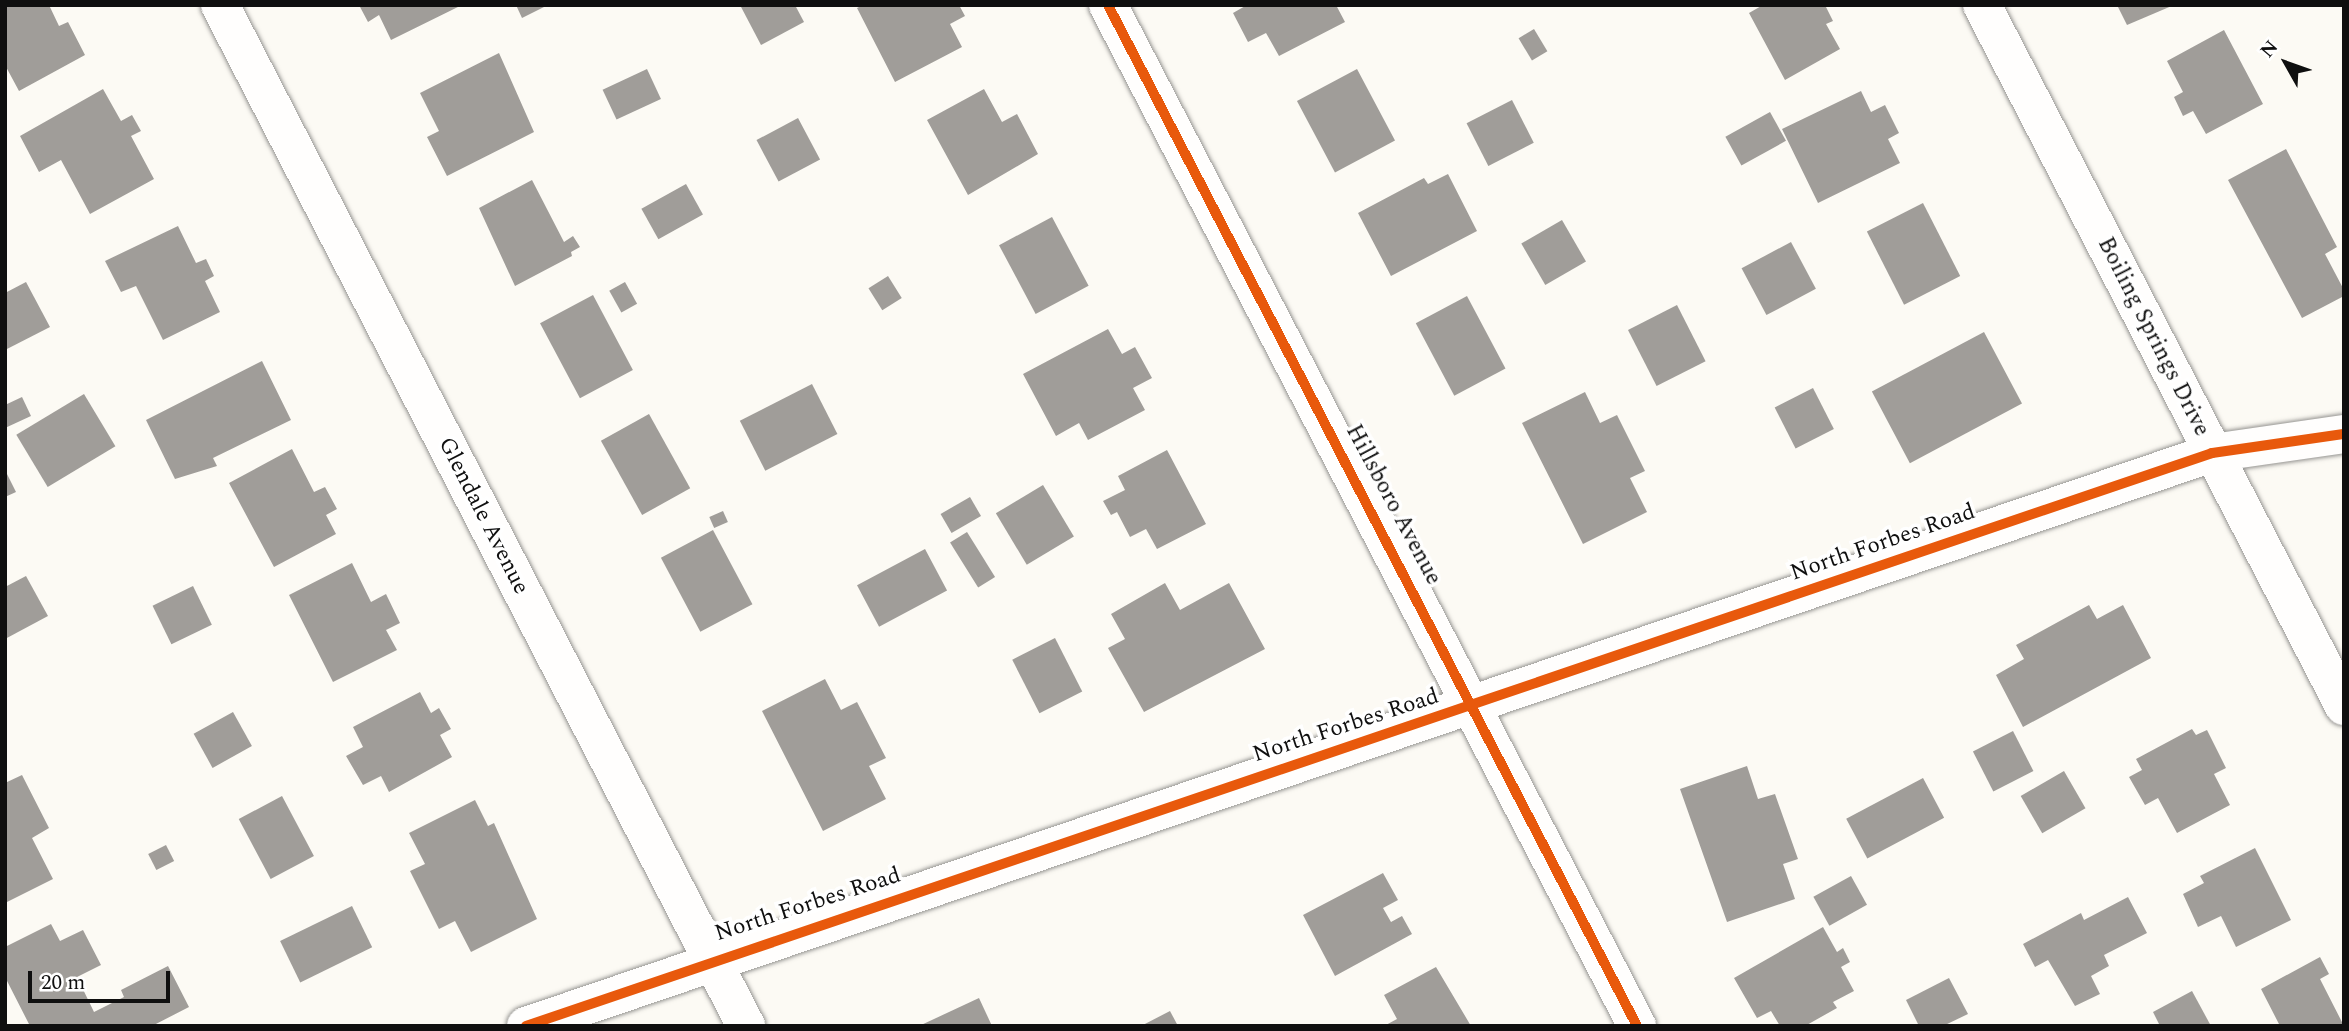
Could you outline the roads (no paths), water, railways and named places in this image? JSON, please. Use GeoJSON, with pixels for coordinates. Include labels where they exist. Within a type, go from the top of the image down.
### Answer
{"type":"FeatureCollection","features":[{"type":"Feature","properties":{"kind":"street","name":"Glendale Avenue"},"geometry":{"type":"LineString","coordinates":[[220,5],[746,1026]]}},
{"type":"Feature","properties":{"kind":"street","name":"Hillsboro Avenue"},"geometry":{"type":"LineString","coordinates":[[1108,5],[1474,705],[1637,1026]]}},
{"type":"Feature","properties":{"kind":"street","name":"Boiling Springs Drive"},"geometry":{"type":"LineString","coordinates":[[1982,5],[2344,706]]}},
{"type":"Feature","properties":{"kind":"street","name":"North Forbes Road"},"geometry":{"type":"LineString","coordinates":[[526,1026],[711,959],[1474,705],[2212,453],[2344,434]]}}]}
